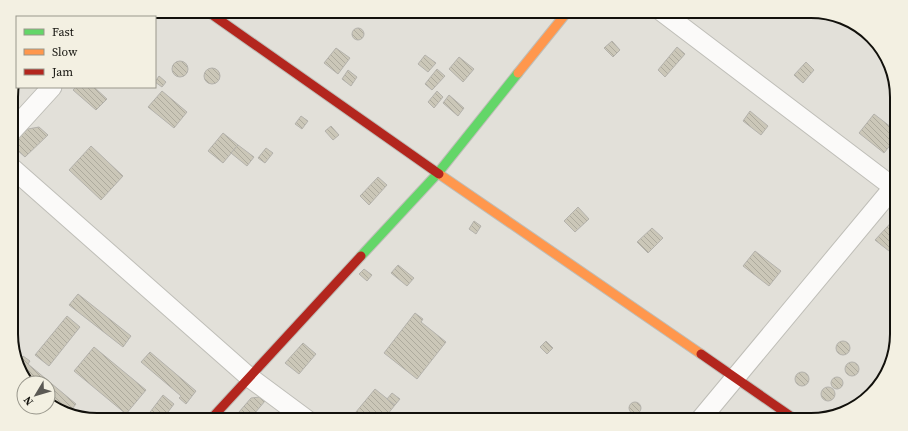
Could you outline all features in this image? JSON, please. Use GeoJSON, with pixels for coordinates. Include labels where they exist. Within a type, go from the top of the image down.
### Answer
{"type":"FeatureCollection","features":[{"type":"Feature","properties":{"kind":"street"},"geometry":{"type":"LineString","coordinates":[[217,18],[438,174],[786,413]]}},
{"type":"Feature","properties":{"kind":"street"},"geometry":{"type":"LineString","coordinates":[[216,413],[438,174],[562,18]]}},
{"type":"Feature","properties":{"kind":"street"},"geometry":{"type":"LineString","coordinates":[[670,18],[890,183]]}},
{"type":"Feature","properties":{"kind":"street"},"geometry":{"type":"LineString","coordinates":[[18,124],[51,88]]}},
{"type":"Feature","properties":{"kind":"street"},"geometry":{"type":"LineString","coordinates":[[18,173],[249,377],[298,413]]}},
{"type":"Feature","properties":{"kind":"street"},"geometry":{"type":"LineString","coordinates":[[706,413],[890,193]]}},
{"type":"Feature","properties":{"kind":"building"},"geometry":{"type":"Polygon","coordinates":[[[356,28],[360,28],[364,34],[360,40],[356,40],[352,36],[352,32],[356,28]]]}},
{"type":"Feature","properties":{"kind":"building"},"geometry":{"type":"Polygon","coordinates":[[[612,41],[620,50],[613,57],[604,48],[612,41]]]}},
{"type":"Feature","properties":{"kind":"building"},"geometry":{"type":"Polygon","coordinates":[[[677,47],[685,54],[665,77],[658,70],[677,47]]]}},
{"type":"Feature","properties":{"kind":"building"},"geometry":{"type":"Polygon","coordinates":[[[336,48],[350,58],[338,74],[324,63],[336,48]]]}},
{"type":"Feature","properties":{"kind":"building"},"geometry":{"type":"Polygon","coordinates":[[[425,55],[436,63],[428,72],[418,64],[425,55]]]}},
{"type":"Feature","properties":{"kind":"building"},"geometry":{"type":"Polygon","coordinates":[[[459,57],[474,69],[463,82],[449,69],[459,57]]]}},
{"type":"Feature","properties":{"kind":"building"},"geometry":{"type":"Polygon","coordinates":[[[177,61],[183,61],[188,66],[186,75],[183,77],[177,77],[172,72],[172,66],[177,61]]]}},
{"type":"Feature","properties":{"kind":"building"},"geometry":{"type":"Polygon","coordinates":[[[806,62],[814,70],[803,83],[794,75],[806,62]]]}},
{"type":"Feature","properties":{"kind":"building"},"geometry":{"type":"Polygon","coordinates":[[[212,68],[219,73],[220,76],[215,83],[212,84],[205,79],[204,76],[209,69],[212,68]]]}},
{"type":"Feature","properties":{"kind":"building"},"geometry":{"type":"Polygon","coordinates":[[[437,69],[445,76],[432,90],[425,84],[437,69]]]}},
{"type":"Feature","properties":{"kind":"building"},"geometry":{"type":"Polygon","coordinates":[[[348,70],[357,77],[351,86],[342,79],[348,70]]]}},
{"type":"Feature","properties":{"kind":"building"},"geometry":{"type":"Polygon","coordinates":[[[159,76],[166,82],[162,87],[156,83],[159,76]]]}},
{"type":"Feature","properties":{"kind":"building"},"geometry":{"type":"Polygon","coordinates":[[[75,88],[95,88],[107,99],[96,110],[73,90],[75,88]]]}},
{"type":"Feature","properties":{"kind":"building"},"geometry":{"type":"Polygon","coordinates":[[[162,91],[187,112],[174,128],[148,107],[162,91]]]}},
{"type":"Feature","properties":{"kind":"building"},"geometry":{"type":"Polygon","coordinates":[[[437,91],[443,97],[434,108],[428,102],[437,91]]]}},
{"type":"Feature","properties":{"kind":"building"},"geometry":{"type":"Polygon","coordinates":[[[449,95],[464,108],[458,116],[443,103],[449,95]]]}},
{"type":"Feature","properties":{"kind":"building"},"geometry":{"type":"Polygon","coordinates":[[[750,111],[768,126],[761,135],[743,121],[750,111]]]}},
{"type":"Feature","properties":{"kind":"building"},"geometry":{"type":"Polygon","coordinates":[[[874,114],[890,126],[890,146],[884,153],[859,133],[874,114]]]}},
{"type":"Feature","properties":{"kind":"building"},"geometry":{"type":"Polygon","coordinates":[[[301,116],[308,121],[302,129],[295,124],[301,116]]]}},
{"type":"Feature","properties":{"kind":"building"},"geometry":{"type":"Polygon","coordinates":[[[331,126],[339,135],[333,140],[325,131],[331,126]]]}},
{"type":"Feature","properties":{"kind":"building"},"geometry":{"type":"Polygon","coordinates":[[[39,127],[48,135],[25,157],[18,151],[18,141],[19,137],[28,129],[39,127]]]}},
{"type":"Feature","properties":{"kind":"building"},"geometry":{"type":"Polygon","coordinates":[[[223,133],[238,145],[223,163],[208,151],[223,133]]]}},
{"type":"Feature","properties":{"kind":"building"},"geometry":{"type":"Polygon","coordinates":[[[238,145],[254,157],[247,166],[231,153],[238,145]]]}},
{"type":"Feature","properties":{"kind":"building"},"geometry":{"type":"Polygon","coordinates":[[[91,146],[123,176],[101,200],[69,170],[91,146]]]}},
{"type":"Feature","properties":{"kind":"building"},"geometry":{"type":"Polygon","coordinates":[[[266,148],[273,153],[265,163],[258,158],[266,148]]]}},
{"type":"Feature","properties":{"kind":"building"},"geometry":{"type":"Polygon","coordinates":[[[378,177],[387,185],[369,205],[360,196],[378,177]]]}},
{"type":"Feature","properties":{"kind":"building"},"geometry":{"type":"Polygon","coordinates":[[[578,207],[589,219],[575,232],[564,221],[578,207]]]}},
{"type":"Feature","properties":{"kind":"building"},"geometry":{"type":"Polygon","coordinates":[[[474,221],[481,226],[476,234],[469,229],[474,221]]]}},
{"type":"Feature","properties":{"kind":"building"},"geometry":{"type":"Polygon","coordinates":[[[890,224],[889,251],[875,240],[890,224]]]}},
{"type":"Feature","properties":{"kind":"building"},"geometry":{"type":"Polygon","coordinates":[[[652,228],[663,238],[648,253],[637,242],[652,228]]]}},
{"type":"Feature","properties":{"kind":"building"},"geometry":{"type":"Polygon","coordinates":[[[755,251],[781,271],[769,286],[743,266],[755,251]]]}},
{"type":"Feature","properties":{"kind":"building"},"geometry":{"type":"Polygon","coordinates":[[[398,265],[414,278],[407,286],[391,273],[398,265]]]}},
{"type":"Feature","properties":{"kind":"building"},"geometry":{"type":"Polygon","coordinates":[[[364,269],[372,275],[367,281],[359,274],[364,269]]]}},
{"type":"Feature","properties":{"kind":"building"},"geometry":{"type":"Polygon","coordinates":[[[78,294],[131,336],[123,347],[69,305],[78,294]]]}},
{"type":"Feature","properties":{"kind":"building"},"geometry":{"type":"Polygon","coordinates":[[[415,313],[423,319],[421,322],[446,342],[417,379],[384,353],[415,313]]]}},
{"type":"Feature","properties":{"kind":"building"},"geometry":{"type":"Polygon","coordinates":[[[67,316],[80,327],[49,366],[35,355],[67,316]]]}},
{"type":"Feature","properties":{"kind":"building"},"geometry":{"type":"Polygon","coordinates":[[[546,341],[553,348],[547,354],[540,347],[546,341]]]}},
{"type":"Feature","properties":{"kind":"building"},"geometry":{"type":"Polygon","coordinates":[[[843,341],[848,343],[850,348],[848,353],[843,355],[838,353],[836,348],[838,343],[843,341]]]}},
{"type":"Feature","properties":{"kind":"building"},"geometry":{"type":"Polygon","coordinates":[[[303,343],[316,354],[299,374],[285,363],[303,343]]]}},
{"type":"Feature","properties":{"kind":"building"},"geometry":{"type":"Polygon","coordinates":[[[94,347],[146,390],[127,413],[125,413],[74,371],[94,347]]]}},
{"type":"Feature","properties":{"kind":"building"},"geometry":{"type":"Polygon","coordinates":[[[150,352],[196,391],[186,404],[179,398],[181,396],[141,362],[150,352]]]}},
{"type":"Feature","properties":{"kind":"building"},"geometry":{"type":"Polygon","coordinates":[[[23,356],[30,361],[28,364],[41,375],[30,375],[24,364],[23,356]]]}},
{"type":"Feature","properties":{"kind":"building"},"geometry":{"type":"Polygon","coordinates":[[[849,362],[855,362],[859,366],[859,372],[855,376],[849,376],[845,372],[845,366],[849,362]]]}},
{"type":"Feature","properties":{"kind":"building"},"geometry":{"type":"Polygon","coordinates":[[[799,372],[805,372],[809,376],[809,382],[805,386],[799,386],[795,382],[795,376],[799,372]]]}},
{"type":"Feature","properties":{"kind":"building"},"geometry":{"type":"Polygon","coordinates":[[[835,377],[839,377],[843,383],[839,389],[835,389],[831,385],[831,381],[835,377]]]}},
{"type":"Feature","properties":{"kind":"building"},"geometry":{"type":"Polygon","coordinates":[[[56,387],[76,404],[72,409],[57,402],[56,387]]]}},
{"type":"Feature","properties":{"kind":"building"},"geometry":{"type":"Polygon","coordinates":[[[828,387],[833,389],[835,394],[833,399],[828,401],[823,399],[821,394],[823,389],[828,387]]]}},
{"type":"Feature","properties":{"kind":"building"},"geometry":{"type":"Polygon","coordinates":[[[375,389],[395,405],[389,413],[355,413],[375,389]]]}},
{"type":"Feature","properties":{"kind":"building"},"geometry":{"type":"Polygon","coordinates":[[[392,393],[400,399],[395,405],[387,399],[392,393]]]}},
{"type":"Feature","properties":{"kind":"building"},"geometry":{"type":"Polygon","coordinates":[[[163,395],[174,404],[167,413],[149,413],[163,395]]]}},
{"type":"Feature","properties":{"kind":"building"},"geometry":{"type":"Polygon","coordinates":[[[260,397],[265,401],[255,413],[240,413],[239,412],[251,398],[260,397]]]}},
{"type":"Feature","properties":{"kind":"building"},"geometry":{"type":"Polygon","coordinates":[[[633,402],[637,402],[641,406],[641,410],[638,413],[632,413],[629,410],[629,406],[633,402]]]}},
{"type":"Feature","properties":{"kind":"traffic: fast"},"geometry":{"type":"LineString","coordinates":[[361,256],[438,173],[518,73]]}},
{"type":"Feature","properties":{"kind":"traffic: slow"},"geometry":{"type":"LineString","coordinates":[[518,73],[562,18]]}},
{"type":"Feature","properties":{"kind":"traffic: slow"},"geometry":{"type":"LineString","coordinates":[[439,174],[701,354]]}},
{"type":"Feature","properties":{"kind":"traffic: jam"},"geometry":{"type":"LineString","coordinates":[[217,18],[439,174]]}},
{"type":"Feature","properties":{"kind":"traffic: jam"},"geometry":{"type":"LineString","coordinates":[[216,413],[361,256]]}},
{"type":"Feature","properties":{"kind":"traffic: jam"},"geometry":{"type":"LineString","coordinates":[[701,354],[786,413]]}}]}
